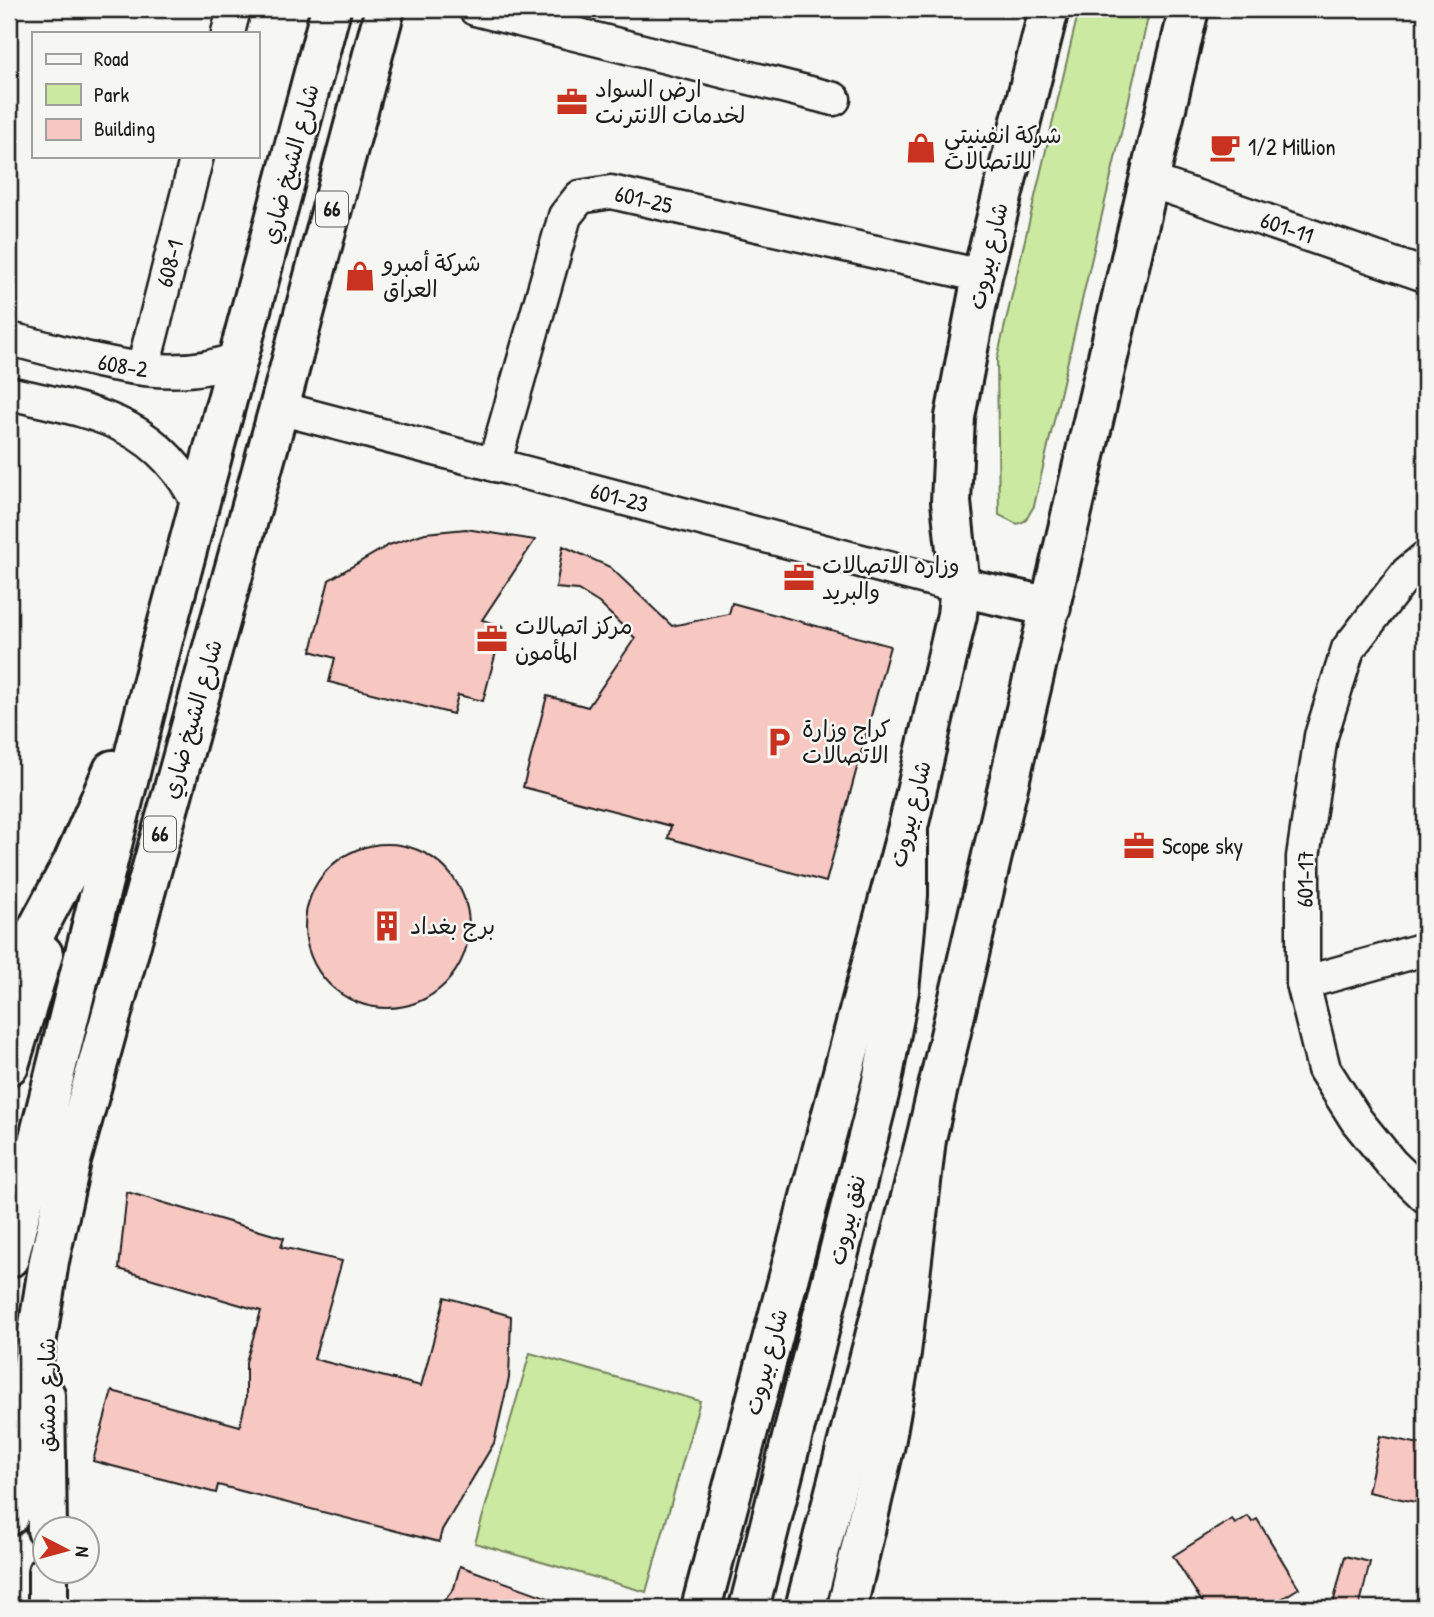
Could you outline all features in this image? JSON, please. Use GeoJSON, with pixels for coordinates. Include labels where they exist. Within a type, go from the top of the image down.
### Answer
{"type":"FeatureCollection","features":[{"type":"Feature","properties":{"kind":"main road","name":"شارع الشيخ ضاري"},"geometry":{"type":"LineString","coordinates":[[9,1258],[162,645],[331,9]]}},
{"type":"Feature","properties":{"kind":"main road","name":"شارع الشيخ ضاري"},"geometry":{"type":"LineString","coordinates":[[9,1516],[49,1261],[91,1082],[279,408],[385,9]]}},
{"type":"Feature","properties":{"kind":"main road","name":"شارع بيروت"},"geometry":{"type":"LineString","coordinates":[[701,1608],[908,827],[957,615],[960,587],[951,502],[955,428],[982,275],[1049,9]]}},
{"type":"Feature","properties":{"kind":"main road"},"geometry":{"type":"LineString","coordinates":[[805,1608],[926,1139],[1189,9]]}},
{"type":"Feature","properties":{"kind":"main road"},"geometry":{"type":"LineString","coordinates":[[960,587],[1051,607]]}},
{"type":"Feature","properties":{"kind":"main road","name":"شارع الشيخ ضاري"},"geometry":{"type":"LineString","coordinates":[[9,982],[73,862],[162,645]]}},
{"type":"Feature","properties":{"kind":"main road","name":"نفق بيروت"},"geometry":{"type":"LineString","coordinates":[[749,1608],[881,1086],[899,991],[908,895],[908,827]]}},
{"type":"Feature","properties":{"kind":"main road"},"geometry":{"type":"LineString","coordinates":[[9,1065],[73,862]]}},
{"type":"Feature","properties":{"kind":"main road"},"geometry":{"type":"LineString","coordinates":[[847,1608],[885,1444],[901,1353],[926,1139]]}},
{"type":"Feature","properties":{"kind":"main road","name":"شارع دمشق"},"geometry":{"type":"LineString","coordinates":[[47,1516],[45,1380],[49,1261]]}},
{"type":"Feature","properties":{"kind":"main road"},"geometry":{"type":"LineString","coordinates":[[48,1586],[48,1608]]}},
{"type":"Feature","properties":{"kind":"street"},"geometry":{"type":"LineString","coordinates":[[228,32],[234,9]]}},
{"type":"Feature","properties":{"kind":"street"},"geometry":{"type":"LineString","coordinates":[[475,9],[834,99]]}},
{"type":"Feature","properties":{"kind":"street","name":"608-1"},"geometry":{"type":"LineString","coordinates":[[143,368],[196,158]]}},
{"type":"Feature","properties":{"kind":"street","name":"601-11"},"geometry":{"type":"LineString","coordinates":[[1148,180],[1425,275]]}},
{"type":"Feature","properties":{"kind":"street","name":"601-25"},"geometry":{"type":"LineString","coordinates":[[494,465],[565,216],[580,197],[611,192],[982,275]]}},
{"type":"Feature","properties":{"kind":"street","name":"608-2"},"geometry":{"type":"LineString","coordinates":[[9,339],[143,368],[193,371],[217,367],[238,358]]}},
{"type":"Feature","properties":{"kind":"street"},"geometry":{"type":"LineString","coordinates":[[9,393],[104,415],[129,428],[171,461],[188,482],[199,505]]}},
{"type":"Feature","properties":{"kind":"street","name":"601-23"},"geometry":{"type":"LineString","coordinates":[[279,408],[960,587]]}},
{"type":"Feature","properties":{"kind":"street","name":"601-17"},"geometry":{"type":"LineString","coordinates":[[1425,558],[1407,573],[1348,649],[1321,736],[1303,857],[1303,983],[1324,1069],[1357,1121],[1391,1163],[1425,1196]]}},
{"type":"Feature","properties":{"kind":"street"},"geometry":{"type":"LineString","coordinates":[[1303,983],[1425,949]]}},
{"type":"Feature","properties":{"kind":"green space"},"geometry":{"type":"Polygon","coordinates":[[[1079,9],[1150,9],[1034,506],[1025,521],[1017,524],[999,515],[997,359],[1079,9]]]}},
{"type":"Feature","properties":{"kind":"green space"},"geometry":{"type":"Polygon","coordinates":[[[59,1162],[9,1400],[9,1354],[59,1162]]]}},
{"type":"Feature","properties":{"kind":"green space"},"geometry":{"type":"Polygon","coordinates":[[[530,1353],[700,1401],[646,1592],[475,1543],[530,1353]]]}},
{"type":"Feature","properties":{"kind":"building"},"geometry":{"type":"Polygon","coordinates":[[[466,529],[535,540],[482,620],[503,626],[483,701],[458,695],[453,714],[329,682],[335,658],[311,651],[329,580],[389,545],[425,533],[466,529]]]}},
{"type":"Feature","properties":{"kind":"building"},"geometry":{"type":"Polygon","coordinates":[[[563,546],[610,567],[672,626],[729,614],[732,603],[890,646],[826,882],[668,838],[671,826],[523,787],[547,696],[588,707],[635,638],[599,603],[578,590],[556,588],[563,546]]]}},
{"type":"Feature","properties":{"kind":"building","name":"برج بغداد"},"geometry":{"type":"Polygon","coordinates":[[[387,844],[418,851],[445,868],[462,895],[469,926],[462,957],[445,984],[418,1001],[387,1008],[356,1001],[329,984],[312,957],[305,926],[312,895],[329,868],[356,851],[387,844]]]}},
{"type":"Feature","properties":{"kind":"building"},"geometry":{"type":"Polygon","coordinates":[[[127,1192],[284,1238],[281,1247],[342,1261],[314,1359],[421,1386],[445,1297],[511,1316],[509,1378],[494,1443],[442,1530],[439,1542],[218,1485],[216,1493],[93,1461],[112,1391],[240,1426],[246,1399],[246,1362],[261,1311],[119,1269],[127,1192]]]}},
{"type":"Feature","properties":{"kind":"building"},"geometry":{"type":"Polygon","coordinates":[[[1380,1436],[1425,1445],[1425,1504],[1368,1492],[1380,1436]]]}},
{"type":"Feature","properties":{"kind":"building"},"geometry":{"type":"Polygon","coordinates":[[[1248,1516],[1252,1522],[1257,1519],[1299,1588],[1267,1608],[1206,1608],[1173,1556],[1232,1519],[1235,1524],[1248,1516]]]}},
{"type":"Feature","properties":{"kind":"building"},"geometry":{"type":"Polygon","coordinates":[[[1345,1556],[1370,1562],[1359,1608],[1332,1608],[1345,1556]]]}},
{"type":"Feature","properties":{"kind":"building"},"geometry":{"type":"Polygon","coordinates":[[[460,1566],[568,1605],[567,1608],[439,1608],[454,1588],[460,1566]]]}},
{"type":"Feature","properties":{"kind":"place","name":"ارض السواد لخدمات الانترنت"},"geometry":{"type":"Point","coordinates":[572,102]}},
{"type":"Feature","properties":{"kind":"place","name":"1/2 Million"},"geometry":{"type":"Point","coordinates":[1225,147]}},
{"type":"Feature","properties":{"kind":"place","name":"شركة انفينيتي للاتصالات"},"geometry":{"type":"Point","coordinates":[921,148]}},
{"type":"Feature","properties":{"kind":"place","name":"شركة أمبرو العراق"},"geometry":{"type":"Point","coordinates":[360,276]}},
{"type":"Feature","properties":{"kind":"place","name":"وزاره الاتصالات والبريد"},"geometry":{"type":"Point","coordinates":[799,578]}},
{"type":"Feature","properties":{"kind":"place","name":"مركز اتصالات المأمون"},"geometry":{"type":"Point","coordinates":[492,639]}},
{"type":"Feature","properties":{"kind":"place","name":"كراج وزارة الاتصالات"},"geometry":{"type":"Point","coordinates":[779,742]}},
{"type":"Feature","properties":{"kind":"place","name":"Scope sky"},"geometry":{"type":"Point","coordinates":[1139,846]}},
{"type":"Feature","properties":{"kind":"place","name":"برج بغداد"},"geometry":{"type":"Point","coordinates":[387,926]}}]}
